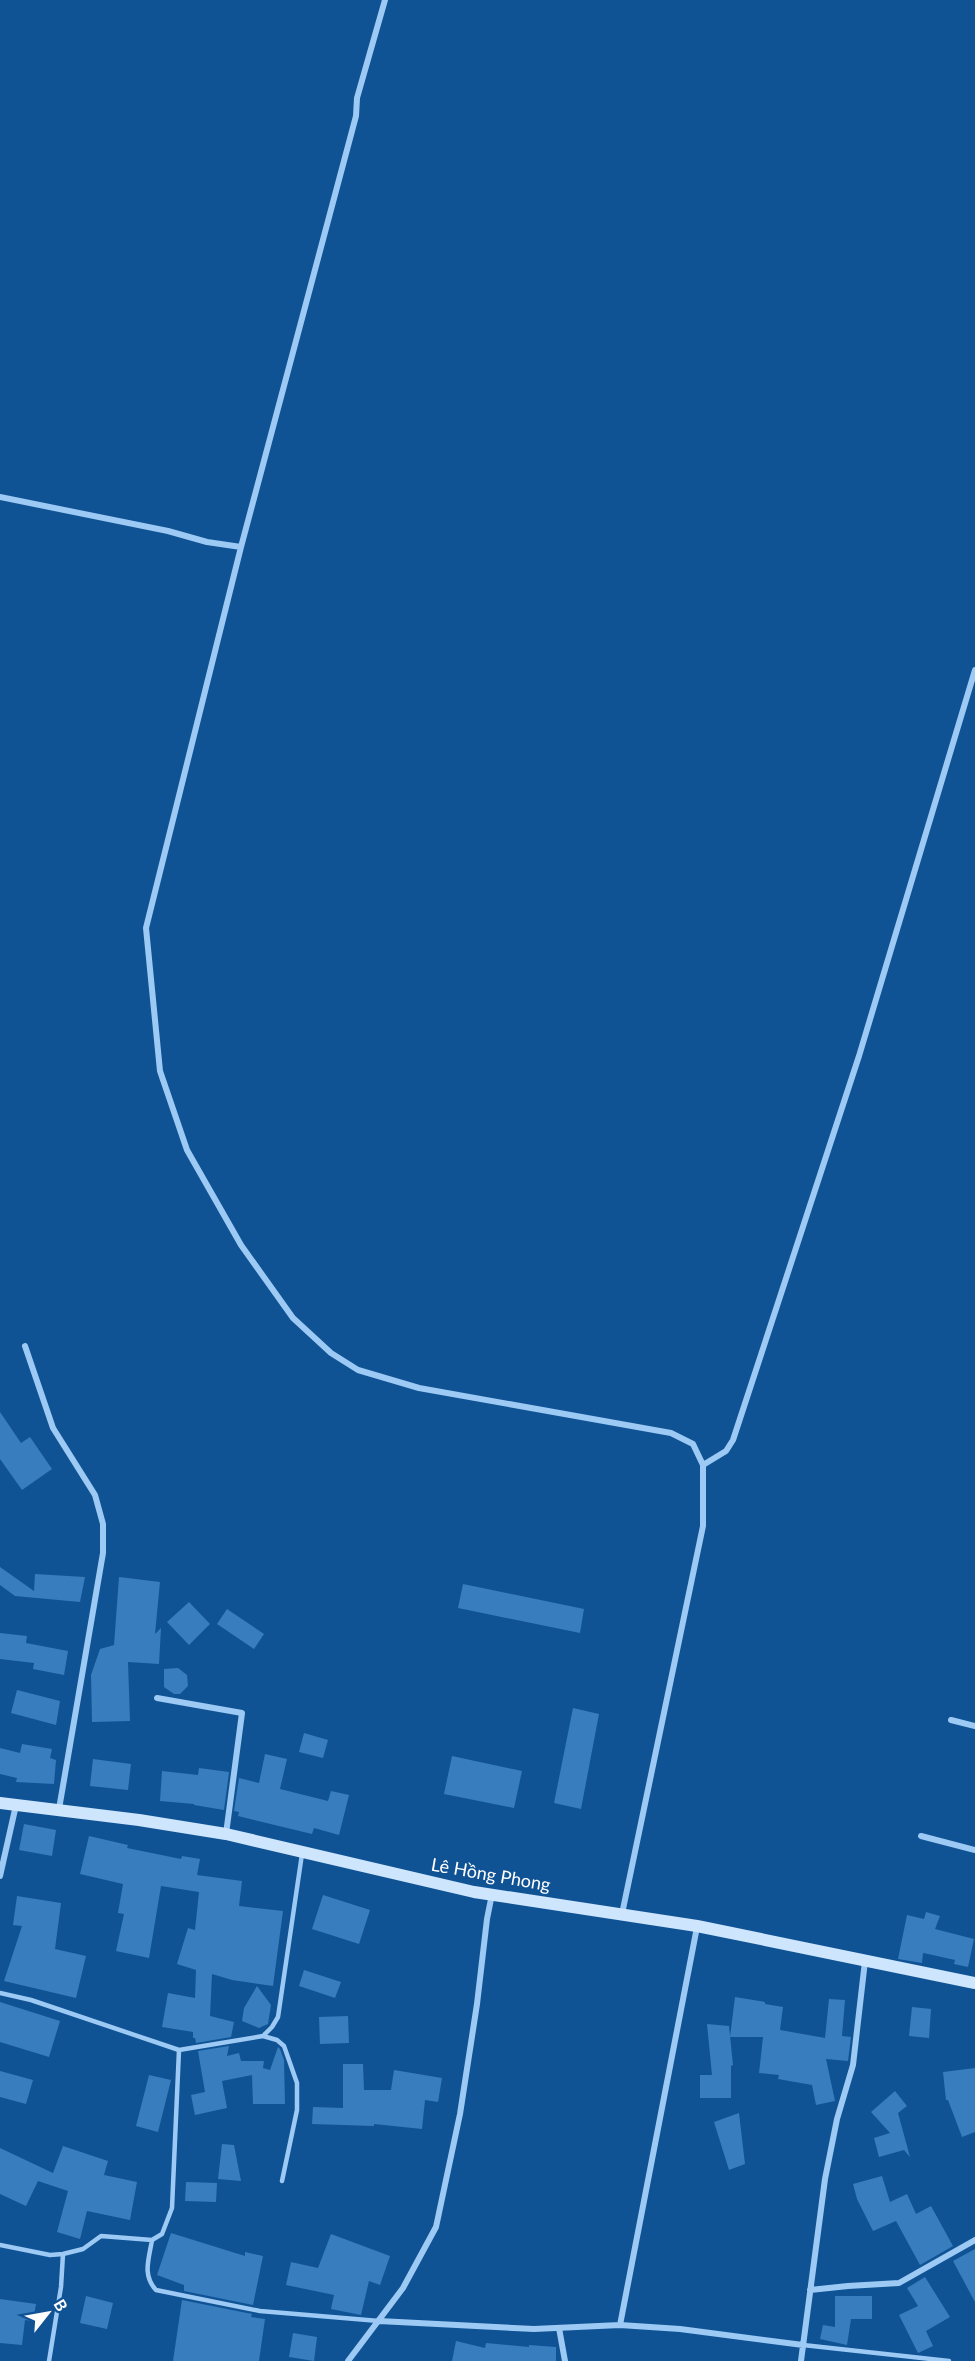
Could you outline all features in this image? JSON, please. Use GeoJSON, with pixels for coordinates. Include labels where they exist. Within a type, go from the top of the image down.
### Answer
{"type":"FeatureCollection","features":[{"type":"Feature","properties":{"kind":"street"},"geometry":{"type":"LineString","coordinates":[[385,0],[357,98],[356,116],[241,547],[146,928],[160,1071],[187,1150],[241,1245],[293,1318],[331,1353],[358,1370],[419,1388],[671,1433],[693,1444],[704,1465],[703,1526],[622,1914]]}},
{"type":"Feature","properties":{"kind":"street"},"geometry":{"type":"LineString","coordinates":[[0,497],[168,531],[207,542],[241,547]]}},
{"type":"Feature","properties":{"kind":"street"},"geometry":{"type":"LineString","coordinates":[[704,1465],[726,1451],[733,1440],[859,1056],[906,906],[946,760],[975,670]]}},
{"type":"Feature","properties":{"kind":"street"},"geometry":{"type":"LineString","coordinates":[[25,1346],[53,1428],[95,1495],[103,1524],[103,1553],[59,1809]]}},
{"type":"Feature","properties":{"kind":"street"},"geometry":{"type":"LineString","coordinates":[[157,1698],[242,1713],[226,1834]]}},
{"type":"Feature","properties":{"kind":"street"},"geometry":{"type":"LineString","coordinates":[[951,1720],[975,1726]]}},
{"type":"Feature","properties":{"kind":"street","name":"Lê Hồng Phong"},"geometry":{"type":"LineString","coordinates":[[0,1803],[59,1809],[226,1834],[492,1894],[697,1926],[975,1983]]}},
{"type":"Feature","properties":{"kind":"street"},"geometry":{"type":"LineString","coordinates":[[0,1876],[16,1804]]}},
{"type":"Feature","properties":{"kind":"street"},"geometry":{"type":"LineString","coordinates":[[921,1836],[975,1850]]}},
{"type":"Feature","properties":{"kind":"street"},"geometry":{"type":"LineString","coordinates":[[348,2361],[403,2288],[436,2227],[460,2114],[492,1894]]}},
{"type":"Feature","properties":{"kind":"street"},"geometry":{"type":"LineString","coordinates":[[620,2325],[697,1926]]}},
{"type":"Feature","properties":{"kind":"street"},"geometry":{"type":"LineString","coordinates":[[801,2361],[825,2180],[837,2119],[853,2065],[865,1960]]}},
{"type":"Feature","properties":{"kind":"street"},"geometry":{"type":"LineString","coordinates":[[810,2290],[899,2283],[975,2240]]}},
{"type":"Feature","properties":{"kind":"street"},"geometry":{"type":"LineString","coordinates":[[379,2321],[534,2330],[620,2325],[680,2329],[803,2345]]}},
{"type":"Feature","properties":{"kind":"street"},"geometry":{"type":"LineString","coordinates":[[559,2328],[565,2361]]}},
{"type":"Feature","properties":{"kind":"lane"},"geometry":{"type":"LineString","coordinates":[[263,2036],[278,2017],[302,1852]]}},
{"type":"Feature","properties":{"kind":"lane"},"geometry":{"type":"LineString","coordinates":[[0,1993],[42,2003],[179,2050],[263,2036],[278,2040],[284,2046],[297,2083],[297,2110],[282,2181]]}},
{"type":"Feature","properties":{"kind":"lane"},"geometry":{"type":"LineString","coordinates":[[0,2245],[50,2255],[83,2249],[101,2236],[152,2240],[162,2234],[172,2208],[179,2050]]}},
{"type":"Feature","properties":{"kind":"lane"},"geometry":{"type":"LineString","coordinates":[[152,2240],[147,2268],[149,2283],[156,2290],[260,2311],[379,2321]]}},
{"type":"Feature","properties":{"kind":"lane"},"geometry":{"type":"LineString","coordinates":[[49,2361],[61,2287],[63,2254]]}},
{"type":"Feature","properties":{"kind":"lane"},"geometry":{"type":"LineString","coordinates":[[803,2345],[950,2361]]}},
{"type":"Feature","properties":{"kind":"building"},"geometry":{"type":"Polygon","coordinates":[[[0,1412],[21,1443],[30,1437],[52,1469],[22,1490],[0,1459],[0,1412]]]}},
{"type":"Feature","properties":{"kind":"building"},"geometry":{"type":"Polygon","coordinates":[[[0,1567],[34,1591],[35,1574],[85,1577],[80,1602],[15,1596],[0,1585],[0,1567]]]}},
{"type":"Feature","properties":{"kind":"building"},"geometry":{"type":"Polygon","coordinates":[[[119,1577],[160,1582],[155,1634],[161,1628],[159,1664],[128,1662],[130,1721],[92,1722],[91,1675],[100,1649],[114,1645],[119,1577]]]}},
{"type":"Feature","properties":{"kind":"building"},"geometry":{"type":"Polygon","coordinates":[[[463,1584],[584,1609],[580,1633],[458,1608],[463,1584]]]}},
{"type":"Feature","properties":{"kind":"building"},"geometry":{"type":"Polygon","coordinates":[[[189,1602],[210,1624],[189,1645],[167,1622],[189,1602]]]}},
{"type":"Feature","properties":{"kind":"building"},"geometry":{"type":"Polygon","coordinates":[[[227,1609],[264,1634],[254,1649],[217,1624],[227,1609]]]}},
{"type":"Feature","properties":{"kind":"building"},"geometry":{"type":"Polygon","coordinates":[[[0,1633],[27,1636],[26,1643],[68,1651],[64,1675],[33,1669],[34,1663],[0,1659],[0,1633]]]}},
{"type":"Feature","properties":{"kind":"building"},"geometry":{"type":"Polygon","coordinates":[[[178,1668],[187,1675],[188,1686],[180,1694],[174,1694],[164,1687],[164,1669],[178,1668]]]}},
{"type":"Feature","properties":{"kind":"building"},"geometry":{"type":"Polygon","coordinates":[[[17,1690],[60,1701],[56,1725],[11,1713],[17,1690]]]}},
{"type":"Feature","properties":{"kind":"building"},"geometry":{"type":"Polygon","coordinates":[[[573,1708],[599,1714],[581,1809],[554,1803],[573,1708]]]}},
{"type":"Feature","properties":{"kind":"building"},"geometry":{"type":"Polygon","coordinates":[[[304,1733],[328,1740],[323,1758],[299,1752],[304,1733]]]}},
{"type":"Feature","properties":{"kind":"building"},"geometry":{"type":"Polygon","coordinates":[[[22,1744],[52,1749],[50,1758],[56,1760],[54,1784],[16,1782],[17,1778],[0,1774],[0,1748],[20,1753],[22,1744]]]}},
{"type":"Feature","properties":{"kind":"building"},"geometry":{"type":"Polygon","coordinates":[[[265,1754],[287,1759],[280,1789],[328,1801],[331,1791],[349,1795],[339,1835],[314,1828],[312,1834],[238,1816],[239,1812],[234,1811],[239,1778],[259,1783],[265,1754]]]}},
{"type":"Feature","properties":{"kind":"building"},"geometry":{"type":"Polygon","coordinates":[[[452,1756],[522,1771],[514,1808],[444,1794],[452,1756]]]}},
{"type":"Feature","properties":{"kind":"building"},"geometry":{"type":"Polygon","coordinates":[[[93,1759],[131,1764],[128,1790],[90,1786],[93,1759]]]}},
{"type":"Feature","properties":{"kind":"building"},"geometry":{"type":"Polygon","coordinates":[[[199,1768],[229,1772],[224,1810],[160,1801],[162,1771],[198,1775],[199,1768]]]}},
{"type":"Feature","properties":{"kind":"building"},"geometry":{"type":"Polygon","coordinates":[[[24,1824],[56,1830],[52,1856],[19,1850],[24,1824]]]}},
{"type":"Feature","properties":{"kind":"building"},"geometry":{"type":"Polygon","coordinates":[[[89,1836],[128,1845],[127,1848],[181,1859],[182,1856],[200,1859],[197,1875],[242,1881],[239,1906],[283,1911],[273,1986],[232,1980],[212,1974],[210,2016],[234,2022],[231,2037],[196,2043],[193,2032],[162,2027],[168,1993],[195,1998],[196,1970],[177,1964],[188,1928],[195,1930],[199,1892],[161,1886],[149,1958],[116,1951],[124,1914],[118,1913],[123,1884],[80,1874],[89,1836]]]}},
{"type":"Feature","properties":{"kind":"building"},"geometry":{"type":"Polygon","coordinates":[[[323,1895],[370,1910],[359,1944],[312,1929],[323,1895]]]}},
{"type":"Feature","properties":{"kind":"building"},"geometry":{"type":"Polygon","coordinates":[[[17,1896],[61,1903],[55,1949],[86,1956],[76,1998],[4,1981],[22,1926],[13,1925],[17,1896]]]}},
{"type":"Feature","properties":{"kind":"building"},"geometry":{"type":"Polygon","coordinates":[[[926,1912],[940,1916],[935,1929],[974,1939],[968,1967],[954,1964],[955,1960],[923,1953],[922,1963],[898,1959],[907,1915],[924,1919],[926,1912]]]}},
{"type":"Feature","properties":{"kind":"building"},"geometry":{"type":"Polygon","coordinates":[[[304,1970],[341,1982],[335,1998],[299,1986],[304,1970]]]}},
{"type":"Feature","properties":{"kind":"building"},"geometry":{"type":"Polygon","coordinates":[[[257,1986],[271,2005],[268,2024],[259,2028],[242,2021],[244,2008],[257,1986]]]}},
{"type":"Feature","properties":{"kind":"building"},"geometry":{"type":"Polygon","coordinates":[[[735,1997],[783,2007],[780,2030],[825,2038],[829,1999],[845,2000],[842,2036],[851,2037],[848,2061],[826,2059],[835,2101],[816,2105],[812,2085],[778,2079],[779,2075],[759,2073],[763,2037],[730,2037],[735,1997]]]}},
{"type":"Feature","properties":{"kind":"building"},"geometry":{"type":"Polygon","coordinates":[[[0,2002],[60,2021],[49,2057],[0,2042],[0,2002]]]}},
{"type":"Feature","properties":{"kind":"building"},"geometry":{"type":"Polygon","coordinates":[[[912,2007],[931,2009],[929,2038],[909,2036],[912,2007]]]}},
{"type":"Feature","properties":{"kind":"building"},"geometry":{"type":"Polygon","coordinates":[[[348,2016],[349,2043],[320,2044],[319,2017],[348,2016]]]}},
{"type":"Feature","properties":{"kind":"building"},"geometry":{"type":"Polygon","coordinates":[[[707,2024],[729,2026],[733,2065],[731,2066],[731,2098],[700,2098],[700,2075],[712,2075],[707,2024]]]}},
{"type":"Feature","properties":{"kind":"building"},"geometry":{"type":"Polygon","coordinates":[[[229,2046],[227,2056],[239,2053],[241,2061],[264,2061],[263,2068],[270,2070],[278,2047],[280,2049],[284,2060],[285,2104],[253,2104],[252,2075],[222,2081],[227,2108],[195,2115],[191,2095],[205,2092],[198,2051],[229,2046]]]}},
{"type":"Feature","properties":{"kind":"building"},"geometry":{"type":"Polygon","coordinates":[[[343,2064],[363,2064],[364,2090],[391,2090],[394,2070],[442,2078],[438,2102],[425,2100],[422,2129],[374,2124],[374,2126],[312,2124],[313,2107],[343,2108],[343,2064]]]}},
{"type":"Feature","properties":{"kind":"building"},"geometry":{"type":"Polygon","coordinates":[[[975,2068],[975,2132],[962,2137],[948,2100],[946,2100],[943,2072],[975,2068]]]}},
{"type":"Feature","properties":{"kind":"building"},"geometry":{"type":"Polygon","coordinates":[[[0,2071],[33,2080],[26,2104],[0,2097],[0,2071]]]}},
{"type":"Feature","properties":{"kind":"building"},"geometry":{"type":"Polygon","coordinates":[[[149,2075],[171,2080],[158,2132],[136,2126],[149,2075]]]}},
{"type":"Feature","properties":{"kind":"building"},"geometry":{"type":"Polygon","coordinates":[[[895,2091],[907,2106],[898,2113],[910,2157],[904,2150],[879,2157],[874,2138],[890,2133],[871,2112],[895,2091]]]}},
{"type":"Feature","properties":{"kind":"building"},"geometry":{"type":"Polygon","coordinates":[[[739,2113],[745,2164],[729,2170],[714,2122],[739,2113]]]}},
{"type":"Feature","properties":{"kind":"building"},"geometry":{"type":"Polygon","coordinates":[[[222,2144],[234,2145],[241,2181],[218,2179],[222,2144]]]}},
{"type":"Feature","properties":{"kind":"building"},"geometry":{"type":"Polygon","coordinates":[[[63,2146],[108,2161],[104,2175],[137,2182],[130,2220],[87,2211],[80,2239],[57,2232],[68,2191],[38,2181],[26,2206],[0,2194],[0,2148],[53,2173],[63,2146]]]}},
{"type":"Feature","properties":{"kind":"building"},"geometry":{"type":"Polygon","coordinates":[[[882,2176],[890,2202],[907,2194],[916,2214],[931,2206],[953,2246],[920,2265],[896,2221],[873,2231],[857,2199],[853,2184],[882,2176]]]}},
{"type":"Feature","properties":{"kind":"building"},"geometry":{"type":"Polygon","coordinates":[[[186,2182],[217,2183],[216,2202],[185,2201],[186,2182]]]}},
{"type":"Feature","properties":{"kind":"building"},"geometry":{"type":"Polygon","coordinates":[[[171,2233],[245,2256],[245,2252],[263,2256],[253,2305],[184,2291],[184,2285],[157,2275],[171,2233]]]}},
{"type":"Feature","properties":{"kind":"building"},"geometry":{"type":"Polygon","coordinates":[[[331,2234],[390,2256],[380,2285],[369,2281],[361,2315],[331,2309],[334,2295],[286,2285],[291,2262],[318,2268],[331,2234]]]}},
{"type":"Feature","properties":{"kind":"building"},"geometry":{"type":"Polygon","coordinates":[[[975,2249],[975,2302],[953,2261],[975,2249]]]}},
{"type":"Feature","properties":{"kind":"building"},"geometry":{"type":"Polygon","coordinates":[[[925,2277],[950,2317],[926,2331],[933,2346],[918,2353],[899,2315],[918,2306],[907,2288],[925,2277]]]}},
{"type":"Feature","properties":{"kind":"building"},"geometry":{"type":"Polygon","coordinates":[[[86,2296],[113,2303],[107,2329],[80,2323],[86,2296]]]}},
{"type":"Feature","properties":{"kind":"building"},"geometry":{"type":"Polygon","coordinates":[[[835,2296],[872,2296],[872,2319],[851,2319],[847,2345],[820,2339],[823,2325],[835,2327],[835,2296]]]}},
{"type":"Feature","properties":{"kind":"building"},"geometry":{"type":"Polygon","coordinates":[[[0,2299],[36,2304],[33,2321],[25,2320],[22,2345],[0,2343],[0,2299]]]}},
{"type":"Feature","properties":{"kind":"building"},"geometry":{"type":"Polygon","coordinates":[[[182,2300],[252,2314],[251,2317],[265,2319],[259,2361],[173,2361],[182,2300]]]}},
{"type":"Feature","properties":{"kind":"building"},"geometry":{"type":"Polygon","coordinates":[[[293,2333],[317,2337],[314,2361],[289,2357],[293,2333]]]}},
{"type":"Feature","properties":{"kind":"building"},"geometry":{"type":"Polygon","coordinates":[[[456,2341],[485,2348],[486,2343],[556,2347],[556,2361],[452,2361],[456,2341]]]}}]}
